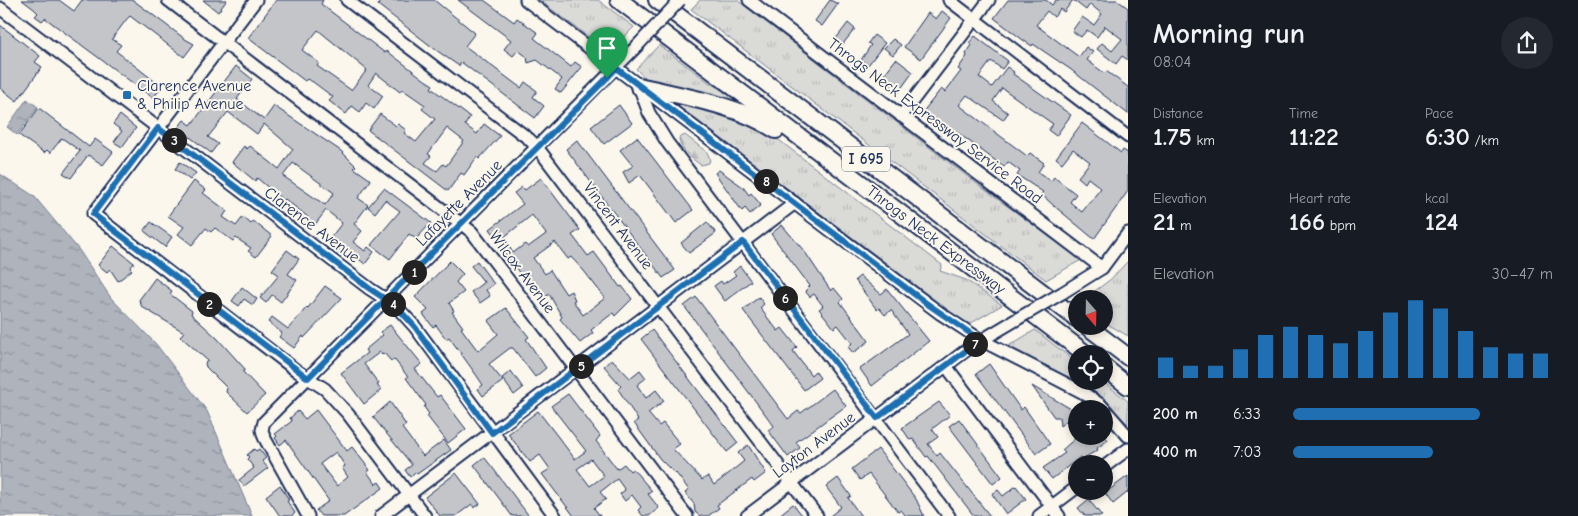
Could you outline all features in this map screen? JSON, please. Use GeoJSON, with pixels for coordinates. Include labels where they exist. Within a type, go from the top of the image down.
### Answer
{"type":"FeatureCollection","features":[{"type":"Feature","properties":{"kind":"highway","name":"Throgs Neck Expressway"},"geometry":{"type":"LineString","coordinates":[[619,0],[1074,345]]}},
{"type":"Feature","properties":{"kind":"highway","name":"Throgs Neck Expressway"},"geometry":{"type":"LineString","coordinates":[[657,0],[1068,312]]}},
{"type":"Feature","properties":{"kind":"highway"},"geometry":{"type":"LineString","coordinates":[[639,86],[748,114],[853,177]]}},
{"type":"Feature","properties":{"kind":"highway"},"geometry":{"type":"LineString","coordinates":[[1099,335],[1128,357]]}},
{"type":"Feature","properties":{"kind":"highway"},"geometry":{"type":"LineString","coordinates":[[1113,374],[1128,386]]}},
{"type":"Feature","properties":{"kind":"street","name":"Wilcox Avenue"},"geometry":{"type":"LineString","coordinates":[[168,0],[472,232],[687,516]]}},
{"type":"Feature","properties":{"kind":"street"},"geometry":{"type":"LineString","coordinates":[[256,0],[93,214],[325,389],[348,414],[425,516]]}},
{"type":"Feature","properties":{"kind":"street","name":"Vincent Avenue"},"geometry":{"type":"LineString","coordinates":[[347,0],[529,138],[817,516]]}},
{"type":"Feature","properties":{"kind":"street"},"geometry":{"type":"LineString","coordinates":[[526,0],[934,308],[980,340],[1082,392],[1101,405],[1128,436]]}},
{"type":"Feature","properties":{"kind":"street","name":"Lafayette Avenue"},"geometry":{"type":"LineString","coordinates":[[308,516],[264,437],[262,428],[264,422],[616,68],[680,0]]}},
{"type":"Feature","properties":{"kind":"street","name":"Throgs Neck Expressway Service Road"},"geometry":{"type":"LineString","coordinates":[[749,0],[1102,268]]}},
{"type":"Feature","properties":{"kind":"street"},"geometry":{"type":"LineString","coordinates":[[949,0],[1128,137]]}},
{"type":"Feature","properties":{"kind":"street"},"geometry":{"type":"LineString","coordinates":[[901,116],[989,0]]}},
{"type":"Feature","properties":{"kind":"street","name":"Clarence Avenue"},"geometry":{"type":"LineString","coordinates":[[0,8],[396,306],[415,327],[555,516]]}},
{"type":"Feature","properties":{"kind":"street"},"geometry":{"type":"LineString","coordinates":[[639,86],[649,112],[662,135],[949,516]]}},
{"type":"Feature","properties":{"kind":"street"},"geometry":{"type":"LineString","coordinates":[[381,516],[795,203]]}},
{"type":"Feature","properties":{"kind":"street"},"geometry":{"type":"LineString","coordinates":[[1114,255],[1128,233]]}},
{"type":"Feature","properties":{"kind":"street"},"geometry":{"type":"LineString","coordinates":[[1114,255],[1128,244]]}},
{"type":"Feature","properties":{"kind":"street","name":"Layton Avenue"},"geometry":{"type":"LineString","coordinates":[[747,516],[980,340],[1102,268],[1114,255]]}},
{"type":"Feature","properties":{"kind":"street"},"geometry":{"type":"LineString","coordinates":[[946,366],[1055,511]]}},
{"type":"Feature","properties":{"kind":"street"},"geometry":{"type":"LineString","coordinates":[[1113,460],[1128,449]]}},
{"type":"Feature","properties":{"kind":"street"},"geometry":{"type":"LineString","coordinates":[[1039,516],[1055,511],[1068,497]]}},
{"type":"Feature","properties":{"kind":"green space"},"geometry":{"type":"Polygon","coordinates":[[[539,0],[598,0],[634,27],[609,52],[539,0]]]}},
{"type":"Feature","properties":{"kind":"green space"},"geometry":{"type":"Polygon","coordinates":[[[700,0],[737,0],[980,186],[1081,260],[1046,280],[691,9],[700,0]]]}},
{"type":"Feature","properties":{"kind":"green space"},"geometry":{"type":"Polygon","coordinates":[[[659,45],[710,83],[743,103],[740,107],[648,81],[636,69],[659,45]]]}},
{"type":"Feature","properties":{"kind":"green space"},"geometry":{"type":"Polygon","coordinates":[[[673,102],[754,121],[942,265],[940,271],[966,280],[1002,305],[968,325],[673,102]]]}},
{"type":"Feature","properties":{"kind":"green space"},"geometry":{"type":"Polygon","coordinates":[[[685,135],[707,152],[710,159],[709,163],[701,165],[687,154],[681,146],[679,138],[685,135]]]}},
{"type":"Feature","properties":{"kind":"green space"},"geometry":{"type":"Polygon","coordinates":[[[1128,261],[1128,336],[1113,327],[1113,290],[1096,290],[1111,279],[1128,261]]]}},
{"type":"Feature","properties":{"kind":"green space"},"geometry":{"type":"Polygon","coordinates":[[[1035,330],[1068,356],[1068,377],[1010,347],[1010,345],[1035,330]]]}},
{"type":"Feature","properties":{"kind":"green space"},"geometry":{"type":"Polygon","coordinates":[[[1113,389],[1128,401],[1128,424],[1113,410],[1113,400],[1103,400],[1092,390],[1113,389]]]}},
{"type":"Feature","properties":{"kind":"water"},"geometry":{"type":"Polygon","coordinates":[[[27,99],[38,107],[17,135],[7,127],[27,99]]]}},
{"type":"Feature","properties":{"kind":"water"},"geometry":{"type":"Polygon","coordinates":[[[0,174],[34,196],[79,250],[111,298],[156,344],[207,411],[252,516],[0,516],[0,174]]]}},
{"type":"Feature","properties":{"kind":"building"},"geometry":{"type":"Polygon","coordinates":[[[22,0],[59,0],[74,11],[82,0],[133,0],[194,44],[184,57],[130,16],[126,20],[112,39],[121,45],[116,51],[162,87],[153,98],[45,18],[42,21],[35,16],[38,13],[22,0]]]}},
{"type":"Feature","properties":{"kind":"building"},"geometry":{"type":"Polygon","coordinates":[[[203,0],[227,0],[218,12],[203,0]]]}},
{"type":"Feature","properties":{"kind":"building"},"geometry":{"type":"Polygon","coordinates":[[[276,0],[323,0],[321,4],[385,53],[387,51],[433,85],[431,88],[470,117],[465,125],[477,134],[484,124],[500,136],[479,159],[477,157],[464,175],[461,173],[448,191],[368,130],[380,114],[396,126],[398,124],[406,130],[404,133],[416,142],[435,119],[422,109],[425,105],[402,89],[400,92],[376,73],[368,85],[383,96],[374,109],[366,103],[360,112],[352,106],[346,114],[329,101],[333,97],[313,82],[307,79],[305,81],[248,38],[276,0]],[[318,30],[302,50],[319,63],[317,66],[351,90],[367,70],[318,30]],[[447,128],[428,154],[431,156],[425,163],[437,171],[443,164],[446,166],[464,141],[447,128]]]}},
{"type":"Feature","properties":{"kind":"building"},"geometry":{"type":"Polygon","coordinates":[[[381,0],[434,0],[475,33],[465,46],[521,88],[525,82],[537,91],[533,97],[544,106],[535,118],[461,62],[459,66],[436,50],[378,5],[381,0]]]}},
{"type":"Feature","properties":{"kind":"building"},"geometry":{"type":"Polygon","coordinates":[[[458,0],[484,0],[514,22],[517,18],[538,33],[534,38],[571,67],[575,62],[582,67],[561,93],[555,89],[562,79],[537,60],[528,63],[527,57],[518,50],[513,56],[504,49],[511,40],[458,0]]]}},
{"type":"Feature","properties":{"kind":"building"},"geometry":{"type":"Polygon","coordinates":[[[830,0],[838,4],[822,26],[815,21],[830,0]]]}},
{"type":"Feature","properties":{"kind":"building"},"geometry":{"type":"Polygon","coordinates":[[[1008,0],[1046,0],[1052,5],[1056,0],[1073,0],[1064,12],[1060,9],[1054,17],[1047,11],[1036,25],[1079,57],[1086,47],[1093,52],[1087,60],[1104,73],[1106,71],[1128,87],[1128,114],[1070,69],[1033,44],[1032,46],[1023,40],[994,18],[1008,0]]]}},
{"type":"Feature","properties":{"kind":"building"},"geometry":{"type":"Polygon","coordinates":[[[1073,0],[1117,0],[1128,8],[1128,60],[1122,56],[1116,64],[1097,49],[1102,43],[1112,51],[1122,39],[1105,26],[1097,37],[1087,30],[1081,37],[1072,31],[1082,17],[1094,25],[1102,14],[1090,4],[1086,10],[1073,0]]]}},
{"type":"Feature","properties":{"kind":"building"},"geometry":{"type":"Polygon","coordinates":[[[942,11],[951,18],[921,59],[904,47],[928,13],[936,19],[942,11]]]}},
{"type":"Feature","properties":{"kind":"building"},"geometry":{"type":"Polygon","coordinates":[[[848,23],[855,29],[842,45],[835,40],[848,23]]]}},
{"type":"Feature","properties":{"kind":"building"},"geometry":{"type":"Polygon","coordinates":[[[0,25],[40,56],[35,62],[42,67],[17,101],[0,88],[0,25]]]}},
{"type":"Feature","properties":{"kind":"building"},"geometry":{"type":"Polygon","coordinates":[[[874,35],[885,43],[868,65],[861,60],[871,45],[868,43],[874,35]]]}},
{"type":"Feature","properties":{"kind":"building"},"geometry":{"type":"Polygon","coordinates":[[[975,36],[1008,61],[1002,69],[991,61],[979,77],[992,87],[1007,67],[1014,72],[1013,74],[1071,115],[1056,136],[1048,130],[1053,124],[1002,88],[993,101],[1008,113],[1003,120],[967,95],[959,105],[1027,156],[1030,153],[1044,163],[1038,172],[1051,181],[1054,177],[1076,194],[1070,202],[1082,212],[1101,188],[1088,178],[1085,183],[1078,177],[1090,162],[1073,149],[1062,163],[1056,158],[1082,123],[1121,153],[1123,150],[1128,153],[1128,191],[1094,239],[1041,194],[1043,192],[1017,175],[1020,171],[1008,162],[1004,167],[958,133],[950,134],[922,113],[941,89],[945,92],[961,71],[958,69],[972,45],[969,43],[975,36]]]}},
{"type":"Feature","properties":{"kind":"building"},"geometry":{"type":"Polygon","coordinates":[[[893,39],[901,45],[893,55],[884,48],[893,39]]]}},
{"type":"Feature","properties":{"kind":"building"},"geometry":{"type":"Polygon","coordinates":[[[896,59],[913,72],[897,94],[879,81],[896,59]]]}},
{"type":"Feature","properties":{"kind":"building"},"geometry":{"type":"Polygon","coordinates":[[[236,66],[252,79],[237,99],[264,120],[274,106],[341,151],[356,166],[354,168],[371,180],[358,198],[368,205],[354,224],[362,231],[353,242],[365,251],[368,247],[374,252],[365,264],[347,250],[344,254],[328,241],[342,223],[326,210],[314,226],[306,220],[308,217],[285,199],[284,201],[257,178],[255,181],[232,162],[244,146],[247,149],[250,146],[279,169],[293,149],[264,124],[257,134],[228,112],[208,137],[218,144],[211,153],[178,128],[184,120],[191,125],[236,66]],[[293,163],[283,176],[325,205],[334,193],[293,163]]]}},
{"type":"Feature","properties":{"kind":"building"},"geometry":{"type":"Polygon","coordinates":[[[619,105],[632,123],[604,144],[591,127],[619,105]]]}},
{"type":"Feature","properties":{"kind":"building"},"geometry":{"type":"Polygon","coordinates":[[[39,108],[89,147],[95,139],[113,152],[103,165],[88,155],[71,178],[63,173],[80,151],[62,138],[50,153],[47,150],[44,153],[19,135],[39,108]]]}},
{"type":"Feature","properties":{"kind":"building"},"geometry":{"type":"Polygon","coordinates":[[[120,115],[136,128],[122,147],[114,142],[122,131],[113,124],[120,115]]]}},
{"type":"Feature","properties":{"kind":"building"},"geometry":{"type":"Polygon","coordinates":[[[637,137],[693,210],[676,223],[640,175],[629,183],[623,172],[633,166],[620,150],[637,137]]]}},
{"type":"Feature","properties":{"kind":"building"},"geometry":{"type":"Polygon","coordinates":[[[577,140],[675,270],[663,278],[566,149],[577,140]]]}},
{"type":"Feature","properties":{"kind":"building"},"geometry":{"type":"Polygon","coordinates":[[[180,162],[196,173],[190,180],[175,169],[180,162]]]}},
{"type":"Feature","properties":{"kind":"building"},"geometry":{"type":"Polygon","coordinates":[[[719,170],[743,187],[749,195],[751,193],[761,205],[750,214],[745,208],[742,211],[715,173],[719,170]]]}},
{"type":"Feature","properties":{"kind":"building"},"geometry":{"type":"Polygon","coordinates":[[[541,178],[580,230],[572,235],[588,256],[594,252],[620,287],[622,286],[632,299],[615,316],[613,313],[591,330],[593,333],[580,343],[560,319],[562,317],[549,294],[543,299],[530,280],[526,282],[504,252],[510,248],[513,253],[525,244],[528,247],[546,234],[532,215],[499,241],[490,229],[523,204],[514,193],[522,187],[525,190],[541,178]],[[555,242],[533,258],[545,274],[550,270],[566,294],[571,291],[575,300],[573,301],[583,315],[605,298],[571,257],[568,259],[555,242]]]}},
{"type":"Feature","properties":{"kind":"building"},"geometry":{"type":"Polygon","coordinates":[[[194,181],[206,190],[203,193],[227,211],[223,217],[236,226],[243,217],[251,224],[253,221],[272,236],[256,257],[248,251],[251,248],[236,238],[233,241],[215,228],[211,232],[206,228],[192,245],[178,234],[184,227],[168,216],[194,181]]]}},
{"type":"Feature","properties":{"kind":"building"},"geometry":{"type":"Polygon","coordinates":[[[384,188],[431,223],[416,239],[409,234],[390,259],[371,245],[400,211],[385,200],[375,213],[368,207],[384,188]]]}},
{"type":"Feature","properties":{"kind":"building"},"geometry":{"type":"Polygon","coordinates":[[[151,222],[172,237],[165,247],[144,231],[151,222]]]}},
{"type":"Feature","properties":{"kind":"building"},"geometry":{"type":"Polygon","coordinates":[[[707,222],[716,233],[689,253],[681,243],[707,222]]]}},
{"type":"Feature","properties":{"kind":"building"},"geometry":{"type":"Polygon","coordinates":[[[782,225],[805,252],[831,291],[834,288],[843,299],[840,302],[869,341],[853,353],[848,347],[852,343],[838,325],[834,328],[819,309],[823,306],[814,294],[810,297],[805,291],[810,286],[771,234],[782,225]]]}},
{"type":"Feature","properties":{"kind":"building"},"geometry":{"type":"Polygon","coordinates":[[[113,246],[134,263],[130,268],[132,270],[118,281],[110,269],[107,272],[98,265],[113,246]]]}},
{"type":"Feature","properties":{"kind":"building"},"geometry":{"type":"Polygon","coordinates":[[[287,250],[299,259],[288,274],[297,280],[281,302],[272,295],[266,303],[260,298],[279,275],[272,270],[287,250]]]}},
{"type":"Feature","properties":{"kind":"building"},"geometry":{"type":"Polygon","coordinates":[[[450,261],[463,274],[456,282],[464,292],[449,303],[454,311],[452,312],[463,327],[461,328],[478,351],[498,334],[488,321],[506,308],[529,337],[526,339],[546,368],[535,377],[513,348],[510,348],[489,364],[503,381],[483,396],[478,389],[483,385],[477,376],[449,337],[446,339],[436,325],[433,327],[423,314],[428,310],[415,297],[450,261]]]}},
{"type":"Feature","properties":{"kind":"building"},"geometry":{"type":"Polygon","coordinates":[[[477,261],[494,284],[486,290],[490,296],[480,303],[471,292],[484,282],[471,266],[477,261]]]}},
{"type":"Feature","properties":{"kind":"building"},"geometry":{"type":"Polygon","coordinates":[[[740,266],[751,281],[725,301],[714,286],[721,281],[723,284],[736,275],[733,272],[740,266]]]}},
{"type":"Feature","properties":{"kind":"building"},"geometry":{"type":"Polygon","coordinates":[[[860,276],[881,294],[887,289],[929,341],[872,386],[860,369],[908,334],[891,310],[885,315],[879,308],[877,310],[855,280],[860,276]]]}},
{"type":"Feature","properties":{"kind":"building"},"geometry":{"type":"Polygon","coordinates":[[[155,278],[172,291],[170,294],[192,311],[191,314],[217,338],[245,369],[243,372],[265,395],[247,412],[226,392],[227,388],[206,367],[205,363],[208,361],[180,336],[184,332],[142,307],[139,300],[155,278]]]}},
{"type":"Feature","properties":{"kind":"building"},"geometry":{"type":"Polygon","coordinates":[[[325,286],[342,298],[304,338],[303,336],[294,348],[279,337],[282,333],[268,322],[272,317],[288,329],[325,286]]]}},
{"type":"Feature","properties":{"kind":"building"},"geometry":{"type":"Polygon","coordinates":[[[242,287],[257,299],[253,305],[244,299],[239,306],[232,301],[242,287]]]}},
{"type":"Feature","properties":{"kind":"building"},"geometry":{"type":"Polygon","coordinates":[[[696,297],[788,419],[798,411],[801,413],[833,389],[846,406],[796,442],[800,448],[788,457],[768,430],[774,426],[684,306],[696,297]]]}},
{"type":"Feature","properties":{"kind":"building"},"geometry":{"type":"Polygon","coordinates":[[[759,297],[764,304],[760,308],[778,331],[782,328],[797,347],[793,351],[811,375],[815,371],[820,378],[804,390],[743,310],[759,297]]]}},
{"type":"Feature","properties":{"kind":"building"},"geometry":{"type":"Polygon","coordinates":[[[390,325],[422,364],[415,369],[437,397],[440,395],[466,429],[448,443],[427,416],[429,414],[424,407],[426,405],[394,359],[391,361],[384,353],[382,355],[380,352],[364,364],[379,384],[377,385],[381,390],[364,404],[341,373],[367,353],[365,350],[383,335],[380,332],[390,325]]]}},
{"type":"Feature","properties":{"kind":"building"},"geometry":{"type":"Polygon","coordinates":[[[652,330],[738,443],[727,452],[641,339],[652,330]]]}},
{"type":"Feature","properties":{"kind":"building"},"geometry":{"type":"Polygon","coordinates":[[[612,359],[630,378],[640,370],[646,378],[637,385],[646,398],[656,390],[660,395],[664,401],[648,413],[659,426],[663,423],[680,444],[673,449],[702,480],[708,476],[714,485],[744,461],[738,453],[748,445],[766,473],[754,482],[752,479],[717,505],[719,508],[708,516],[700,516],[695,512],[694,504],[685,493],[689,490],[676,473],[660,459],[634,423],[638,420],[618,389],[621,386],[604,366],[612,359]]]}},
{"type":"Feature","properties":{"kind":"building"},"geometry":{"type":"Polygon","coordinates":[[[989,364],[1021,410],[1024,407],[1050,444],[1036,454],[976,374],[989,364]]]}},
{"type":"Feature","properties":{"kind":"building"},"geometry":{"type":"Polygon","coordinates":[[[511,371],[523,388],[514,395],[502,378],[511,371]]]}},
{"type":"Feature","properties":{"kind":"building"},"geometry":{"type":"Polygon","coordinates":[[[1032,386],[1068,407],[1068,420],[1060,426],[1059,417],[1054,417],[1032,386]]]}},
{"type":"Feature","properties":{"kind":"building"},"geometry":{"type":"Polygon","coordinates":[[[568,394],[600,436],[596,441],[617,469],[624,464],[630,471],[633,469],[652,491],[648,494],[659,508],[649,516],[643,516],[638,510],[641,507],[632,495],[625,501],[620,494],[625,490],[617,479],[600,492],[606,499],[594,508],[600,516],[574,516],[542,474],[550,469],[540,455],[530,462],[508,434],[538,411],[575,459],[586,451],[551,406],[568,394]],[[591,459],[577,469],[590,486],[604,476],[591,459]]]}},
{"type":"Feature","properties":{"kind":"building"},"geometry":{"type":"Polygon","coordinates":[[[390,402],[406,425],[402,428],[423,456],[444,440],[451,450],[410,477],[405,470],[412,465],[373,417],[390,402]]]}},
{"type":"Feature","properties":{"kind":"building"},"geometry":{"type":"Polygon","coordinates":[[[939,402],[950,415],[932,429],[938,437],[928,444],[937,456],[940,453],[990,516],[974,516],[928,456],[926,457],[913,439],[910,440],[902,428],[939,402]]]}},
{"type":"Feature","properties":{"kind":"building"},"geometry":{"type":"Polygon","coordinates":[[[316,410],[347,451],[352,447],[370,470],[367,472],[376,484],[379,482],[383,488],[344,516],[321,516],[316,510],[329,501],[286,440],[280,445],[275,438],[277,436],[275,434],[292,421],[290,418],[298,411],[305,419],[316,410]],[[336,452],[320,464],[337,486],[348,477],[342,468],[345,466],[336,452]]]}},
{"type":"Feature","properties":{"kind":"building"},"geometry":{"type":"Polygon","coordinates":[[[959,419],[1002,477],[993,484],[949,426],[959,419]]]}},
{"type":"Feature","properties":{"kind":"building"},"geometry":{"type":"Polygon","coordinates":[[[1068,445],[1101,445],[1097,448],[1098,450],[1089,455],[1068,455],[1068,466],[1052,479],[1043,468],[1065,453],[1062,450],[1068,445]]]}},
{"type":"Feature","properties":{"kind":"building"},"geometry":{"type":"Polygon","coordinates":[[[254,449],[256,451],[259,449],[266,458],[262,461],[268,468],[244,486],[239,480],[254,468],[247,459],[249,457],[247,455],[254,449]]]}},
{"type":"Feature","properties":{"kind":"building"},"geometry":{"type":"Polygon","coordinates":[[[878,449],[916,499],[924,516],[906,516],[901,510],[898,512],[869,474],[860,480],[852,469],[878,449]]]}},
{"type":"Feature","properties":{"kind":"building"},"geometry":{"type":"Polygon","coordinates":[[[484,457],[529,516],[512,516],[474,465],[484,457]]]}},
{"type":"Feature","properties":{"kind":"building"},"geometry":{"type":"Polygon","coordinates":[[[456,473],[480,504],[474,508],[472,504],[456,516],[440,516],[425,497],[456,473]]]}},
{"type":"Feature","properties":{"kind":"building"},"geometry":{"type":"Polygon","coordinates":[[[1128,476],[1128,492],[1113,504],[1110,500],[1113,500],[1113,487],[1128,476]]]}},
{"type":"Feature","properties":{"kind":"building"},"geometry":{"type":"Polygon","coordinates":[[[838,478],[851,496],[848,498],[861,516],[830,516],[841,507],[826,487],[838,478]]]}},
{"type":"Feature","properties":{"kind":"building"},"geometry":{"type":"Polygon","coordinates":[[[280,485],[295,513],[291,516],[280,516],[266,496],[280,485]]]}},
{"type":"Feature","properties":{"kind":"building"},"geometry":{"type":"Polygon","coordinates":[[[1016,486],[1026,499],[1006,514],[992,494],[998,490],[1003,496],[1016,486]]]}},
{"type":"Feature","properties":{"kind":"building"},"geometry":{"type":"Polygon","coordinates":[[[1090,500],[1102,516],[1085,516],[1078,508],[1090,500]]]}},
{"type":"Feature","properties":{"kind":"building"},"geometry":{"type":"Polygon","coordinates":[[[793,504],[803,516],[778,516],[793,504]]]}},
{"type":"Feature","properties":{"kind":"place","name":"Clarence Avenue & Philip Avenue"},"geometry":{"type":"Point","coordinates":[127,95]}},
{"type":"Feature","properties":{"kind":"route"},"geometry":{"type":"LineString","coordinates":[[607,78],[461,224],[386,300],[308,378],[174,278],[93,214],[158,128],[375,293],[386,300],[396,306],[415,327],[492,433],[743,242],[877,418],[980,340],[926,303],[616,68],[607,78]]}}]}
